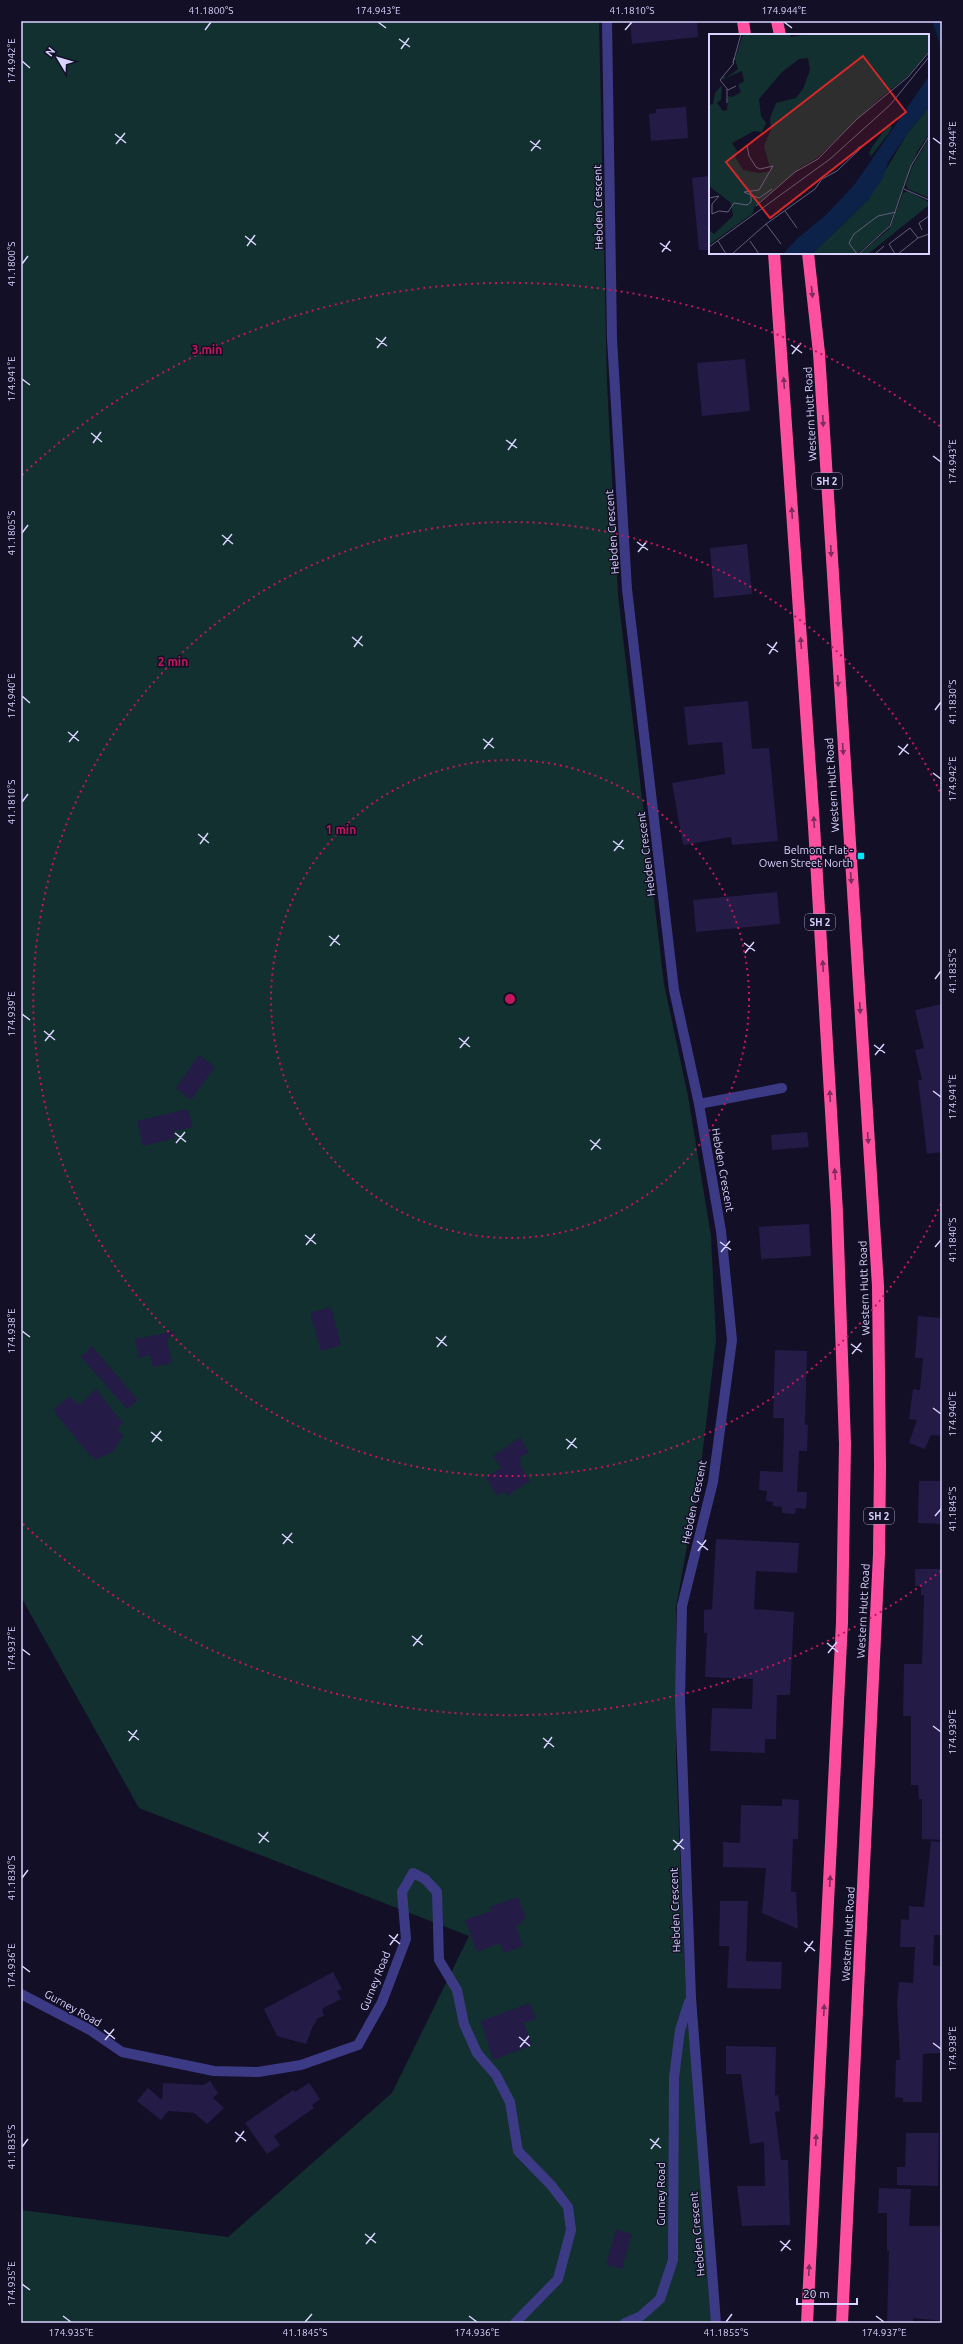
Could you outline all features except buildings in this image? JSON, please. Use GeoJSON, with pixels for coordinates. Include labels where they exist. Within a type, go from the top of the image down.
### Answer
{"type":"FeatureCollection","features":[{"type":"Feature","properties":{"kind":"highway"},"geometry":{"type":"LineString","coordinates":[[743,21],[745,34]]}},
{"type":"Feature","properties":{"kind":"highway"},"geometry":{"type":"LineString","coordinates":[[777,21],[780,34]]}},
{"type":"Feature","properties":{"kind":"highway","name":"Western Hutt Road"},"geometry":{"type":"LineString","coordinates":[[774,254],[814,826],[838,1220],[845,1444],[842,1622],[807,2323]]}},
{"type":"Feature","properties":{"kind":"highway","name":"Western Hutt Road"},"geometry":{"type":"LineString","coordinates":[[808,254],[819,353],[878,1286],[880,1376],[879,1554],[842,2323]]}},
{"type":"Feature","properties":{"kind":"street","name":"Hebden Crescent"},"geometry":{"type":"LineString","coordinates":[[607,21],[612,339],[628,589],[674,990],[699,1104],[721,1231],[732,1340],[713,1482],[682,1606],[680,1699],[691,1998],[716,2323]]}},
{"type":"Feature","properties":{"kind":"street"},"geometry":{"type":"LineString","coordinates":[[699,1104],[782,1088]]}},
{"type":"Feature","properties":{"kind":"street","name":"Gurney Road"},"geometry":{"type":"LineString","coordinates":[[21,1994],[90,2030],[122,2052],[214,2071],[258,2072],[301,2065],[358,2045],[382,2002],[406,1939],[402,1892],[413,1873],[425,1879],[437,1892],[438,1960],[458,1990],[464,2024],[477,2053],[496,2075],[510,2102],[518,2151],[551,2185],[568,2207],[571,2230],[558,2279],[515,2323]]}},
{"type":"Feature","properties":{"kind":"street","name":"Gurney Road"},"geometry":{"type":"LineString","coordinates":[[625,2323],[641,2316],[660,2299],[673,2260],[674,2078],[680,2030],[691,1998]]}},
{"type":"Feature","properties":{"kind":"green space"},"geometry":{"type":"Polygon","coordinates":[[[21,21],[599,21],[607,383],[618,595],[664,984],[688,1096],[711,1236],[716,1340],[700,1474],[676,1607],[676,1758],[686,1997],[713,2323],[21,2323],[21,2210],[228,2237],[392,2093],[469,1936],[139,1808],[21,1597],[21,21]]]}},
{"type":"Feature","properties":{"kind":"water"},"geometry":{"type":"Polygon","coordinates":[[[932,21],[942,21],[942,50],[932,21]]]}},
{"type":"Feature","properties":{"kind":"place","name":"Belmont Flat - Owen Street North"},"geometry":{"type":"Point","coordinates":[861,856]}}]}
